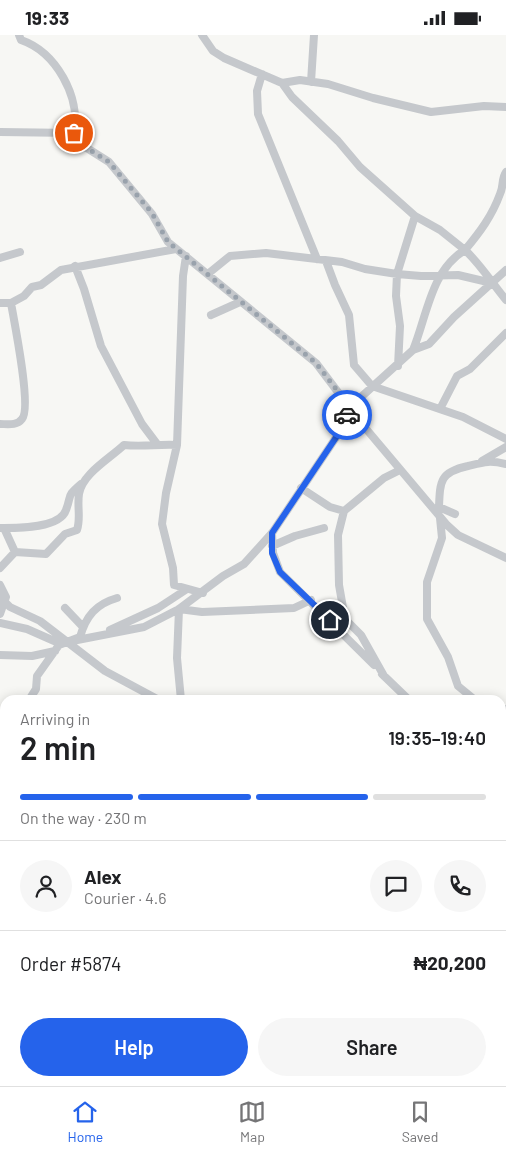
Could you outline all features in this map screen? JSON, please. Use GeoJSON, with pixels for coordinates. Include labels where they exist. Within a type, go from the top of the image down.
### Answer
{"type":"FeatureCollection","features":[{"type":"Feature","properties":{"kind":"street"},"geometry":{"type":"LineString","coordinates":[[19,35],[21,40],[30,43],[47,56],[62,77],[70,93],[76,122],[74,133],[79,143],[109,162],[152,213],[168,242],[209,273],[240,302],[263,317],[316,363],[400,470],[440,518],[458,535],[506,558]]}},
{"type":"Feature","properties":{"kind":"street"},"geometry":{"type":"LineString","coordinates":[[311,82],[314,35]]}},
{"type":"Feature","properties":{"kind":"street"},"geometry":{"type":"LineString","coordinates":[[206,37],[212,51],[282,83],[292,97],[338,141],[360,167],[415,216],[440,230],[478,262],[492,283],[506,299]]}},
{"type":"Feature","properties":{"kind":"street"},"geometry":{"type":"LineString","coordinates":[[262,73],[256,91],[258,114],[317,259]]}},
{"type":"Feature","properties":{"kind":"street"},"geometry":{"type":"LineString","coordinates":[[282,83],[311,82],[328,84],[373,98],[431,112],[484,106],[506,107]]}},
{"type":"Feature","properties":{"kind":"street"},"geometry":{"type":"LineString","coordinates":[[0,132],[74,133]]}},
{"type":"Feature","properties":{"kind":"street"},"geometry":{"type":"LineString","coordinates":[[0,623],[27,629],[64,643],[144,627],[179,609],[244,564],[272,533],[339,433],[350,407],[372,386],[398,366],[413,350],[440,275],[452,258],[465,250],[489,220],[501,192],[503,177],[506,172]]}},
{"type":"Feature","properties":{"kind":"street"},"geometry":{"type":"LineString","coordinates":[[398,366],[400,326],[396,296],[397,274],[415,216]]}},
{"type":"Feature","properties":{"kind":"street"},"geometry":{"type":"LineString","coordinates":[[0,303],[11,303],[24,297],[32,287],[41,285],[62,270],[75,266],[97,265],[176,249]]}},
{"type":"Feature","properties":{"kind":"street"},"geometry":{"type":"LineString","coordinates":[[0,258],[20,252]]}},
{"type":"Feature","properties":{"kind":"street"},"geometry":{"type":"LineString","coordinates":[[209,273],[230,256],[266,253],[317,259],[397,274],[458,275],[492,283]]}},
{"type":"Feature","properties":{"kind":"street"},"geometry":{"type":"LineString","coordinates":[[186,256],[183,277],[177,445],[166,493],[162,524],[173,568],[174,585],[203,593]]}},
{"type":"Feature","properties":{"kind":"street"},"geometry":{"type":"LineString","coordinates":[[326,261],[334,285],[349,315],[354,365],[372,386],[473,422],[506,439]]}},
{"type":"Feature","properties":{"kind":"street"},"geometry":{"type":"LineString","coordinates":[[75,266],[101,346],[142,424],[157,444]]}},
{"type":"Feature","properties":{"kind":"street"},"geometry":{"type":"LineString","coordinates":[[413,350],[428,344],[506,270]]}},
{"type":"Feature","properties":{"kind":"street"},"geometry":{"type":"LineString","coordinates":[[211,315],[240,302]]}},
{"type":"Feature","properties":{"kind":"street"},"geometry":{"type":"LineString","coordinates":[[0,424],[15,424],[22,419],[25,412],[23,374],[11,303]]}},
{"type":"Feature","properties":{"kind":"street"},"geometry":{"type":"LineString","coordinates":[[440,409],[457,376],[470,369],[506,333]]}},
{"type":"Feature","properties":{"kind":"street"},"geometry":{"type":"LineString","coordinates":[[15,552],[2,528],[28,528],[58,520],[66,511],[67,499],[71,492],[124,445],[142,447],[157,444],[177,445]]}},
{"type":"Feature","properties":{"kind":"street"},"geometry":{"type":"LineString","coordinates":[[455,514],[439,507],[439,486],[451,469],[482,461],[506,447]]}},
{"type":"Feature","properties":{"kind":"street"},"geometry":{"type":"LineString","coordinates":[[482,461],[506,464]]}},
{"type":"Feature","properties":{"kind":"street"},"geometry":{"type":"LineString","coordinates":[[342,632],[343,613],[337,551],[338,535],[344,511],[384,478],[400,470]]}},
{"type":"Feature","properties":{"kind":"street"},"geometry":{"type":"LineString","coordinates":[[0,568],[15,552],[46,553],[65,534],[77,530],[80,517],[79,494],[83,482]]}},
{"type":"Feature","properties":{"kind":"street"},"geometry":{"type":"LineString","coordinates":[[301,488],[330,507],[344,511]]}},
{"type":"Feature","properties":{"kind":"street"},"geometry":{"type":"LineString","coordinates":[[440,518],[442,538],[427,582],[427,619],[448,657],[458,687],[468,695]]}},
{"type":"Feature","properties":{"kind":"street"},"geometry":{"type":"LineString","coordinates":[[272,546],[295,536],[324,528]]}},
{"type":"Feature","properties":{"kind":"street"},"geometry":{"type":"LineString","coordinates":[[272,533],[272,553],[280,572],[311,600],[404,695]]}},
{"type":"Feature","properties":{"kind":"street"},"geometry":{"type":"LineString","coordinates":[[494,552],[506,549]]}},
{"type":"Feature","properties":{"kind":"street"},"geometry":{"type":"LineString","coordinates":[[0,585],[5,593],[3,607],[40,621],[64,643],[104,671],[150,695]]}},
{"type":"Feature","properties":{"kind":"street"},"geometry":{"type":"LineString","coordinates":[[87,638],[112,630],[158,608],[187,589]]}},
{"type":"Feature","properties":{"kind":"street"},"geometry":{"type":"LineString","coordinates":[[32,695],[36,689],[38,676],[55,651],[64,643],[80,637],[83,627],[99,605],[117,598]]}},
{"type":"Feature","properties":{"kind":"street"},"geometry":{"type":"LineString","coordinates":[[179,609],[202,612],[294,608],[311,600]]}},
{"type":"Feature","properties":{"kind":"street"},"geometry":{"type":"LineString","coordinates":[[65,608],[83,627]]}},
{"type":"Feature","properties":{"kind":"street"},"geometry":{"type":"LineString","coordinates":[[179,609],[178,665],[181,695]]}},
{"type":"Feature","properties":{"kind":"street"},"geometry":{"type":"LineString","coordinates":[[343,613],[345,619],[367,644],[384,677]]}},
{"type":"Feature","properties":{"kind":"street"},"geometry":{"type":"LineString","coordinates":[[0,655],[32,656],[55,651]]}},
{"type":"Feature","properties":{"kind":"way so far"},"geometry":{"type":"LineString","coordinates":[[74,133],[79,143],[109,162],[152,213],[168,242],[209,273],[240,302],[263,317],[276,331],[316,363],[350,407],[347,415]]}},
{"type":"Feature","properties":{"kind":"route"},"geometry":{"type":"LineString","coordinates":[[330,620],[280,572],[272,553],[272,533],[310,473],[339,433],[347,415]]}}]}
